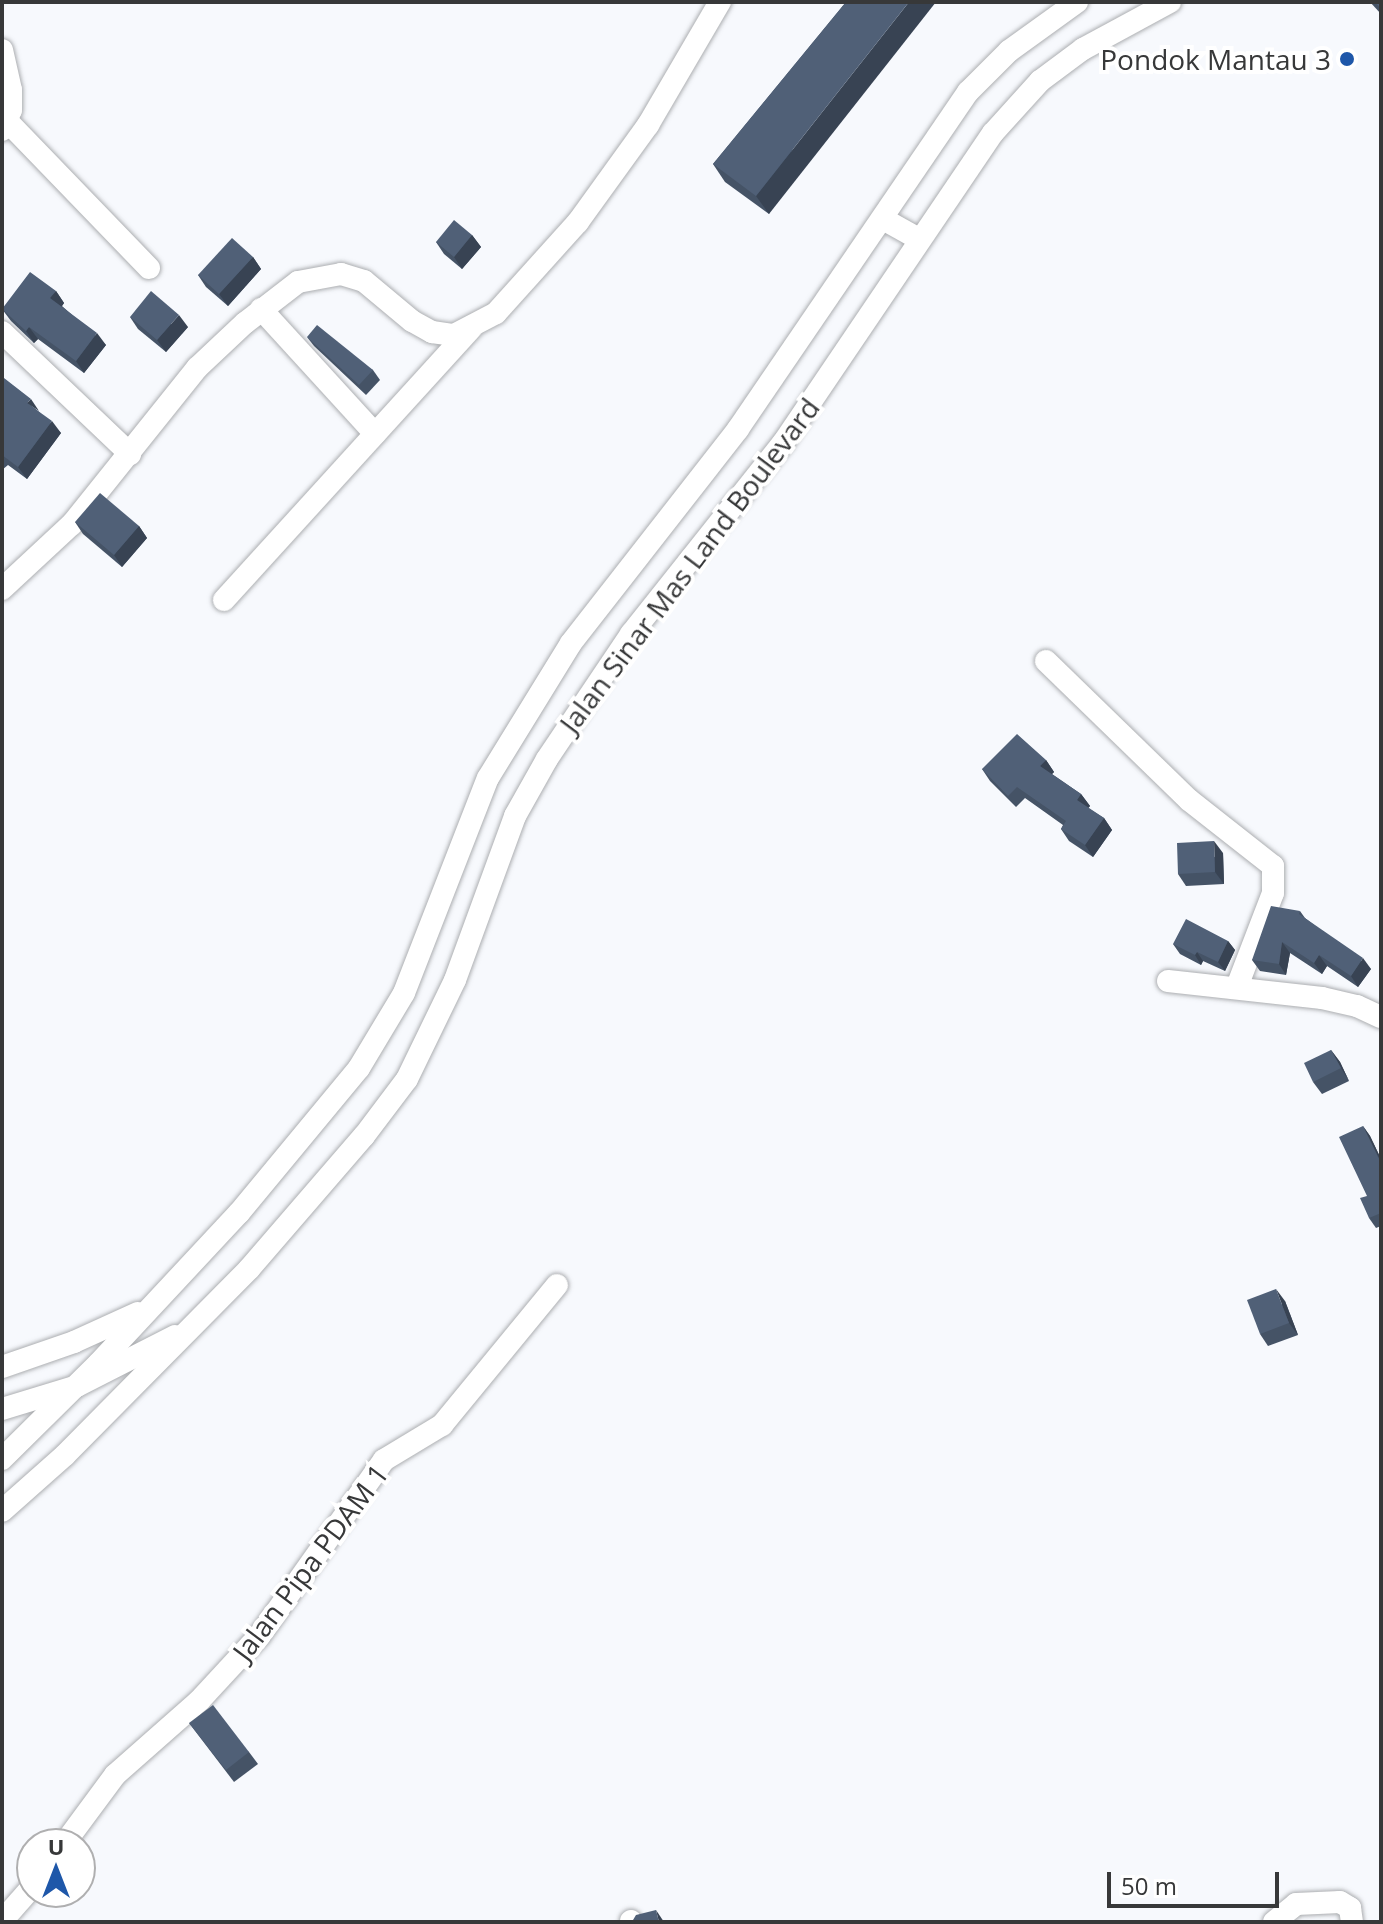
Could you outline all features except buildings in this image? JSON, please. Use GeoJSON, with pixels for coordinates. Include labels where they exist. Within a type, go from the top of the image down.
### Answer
{"type":"FeatureCollection","features":[{"type":"Feature","properties":{"kind":"street"},"geometry":{"type":"LineString","coordinates":[[3,585],[72,524],[197,368],[261,309],[298,282],[341,274],[364,281],[412,321],[432,332],[454,335],[496,313],[578,222],[648,125],[720,2]]}},
{"type":"Feature","properties":{"kind":"street","name":"Jalan Sinar Mas Land Boulevard"},"geometry":{"type":"LineString","coordinates":[[2,1459],[77,1386],[239,1213],[359,1068],[404,993],[488,778],[521,719],[571,643],[738,429],[968,92],[1009,51],[1077,2]]}},
{"type":"Feature","properties":{"kind":"street","name":"Jalan Sinar Mas Land Boulevard"},"geometry":{"type":"LineString","coordinates":[[2,1511],[65,1455],[249,1269],[354,1148],[407,1079],[455,980],[515,816],[547,759],[631,634],[783,443],[993,133],[1040,81],[1083,49],[1170,2]]}},
{"type":"Feature","properties":{"kind":"street"},"geometry":{"type":"LineString","coordinates":[[2,50],[11,90],[5,126],[149,268]]}},
{"type":"Feature","properties":{"kind":"street"},"geometry":{"type":"LineString","coordinates":[[883,219],[919,239]]}},
{"type":"Feature","properties":{"kind":"street"},"geometry":{"type":"LineString","coordinates":[[261,309],[375,434]]}},
{"type":"Feature","properties":{"kind":"street"},"geometry":{"type":"LineString","coordinates":[[224,600],[473,327]]}},
{"type":"Feature","properties":{"kind":"street"},"geometry":{"type":"LineString","coordinates":[[2,332],[130,454]]}},
{"type":"Feature","properties":{"kind":"street"},"geometry":{"type":"LineString","coordinates":[[1046,661],[1189,800],[1273,866],[1273,893],[1237,987]]}},
{"type":"Feature","properties":{"kind":"street"},"geometry":{"type":"LineString","coordinates":[[1168,981],[1322,998],[1357,1006],[1381,1017]]}},
{"type":"Feature","properties":{"kind":"street","name":"Jalan Pipa PDAM 1"},"geometry":{"type":"LineString","coordinates":[[76,1828],[115,1775],[200,1700],[260,1635],[384,1460],[442,1425],[557,1285]]}},
{"type":"Feature","properties":{"kind":"street","name":"Jalan Sinar Mas Land Boulevard"},"geometry":{"type":"LineString","coordinates":[[2,1367],[74,1342],[145,1311]]}},
{"type":"Feature","properties":{"kind":"street"},"geometry":{"type":"LineString","coordinates":[[2,1409],[77,1386],[191,1329]]}},
{"type":"Feature","properties":{"kind":"street"},"geometry":{"type":"LineString","coordinates":[[1274,1922],[1296,1904],[1340,1902],[1350,1908],[1352,1922]]}},
{"type":"Feature","properties":{"kind":"street"},"geometry":{"type":"LineString","coordinates":[[2,1921],[16,1905]]}},
{"type":"Feature","properties":{"kind":"place","name":"Pondok Mantau 3"},"geometry":{"type":"Point","coordinates":[1347,59]}}]}
